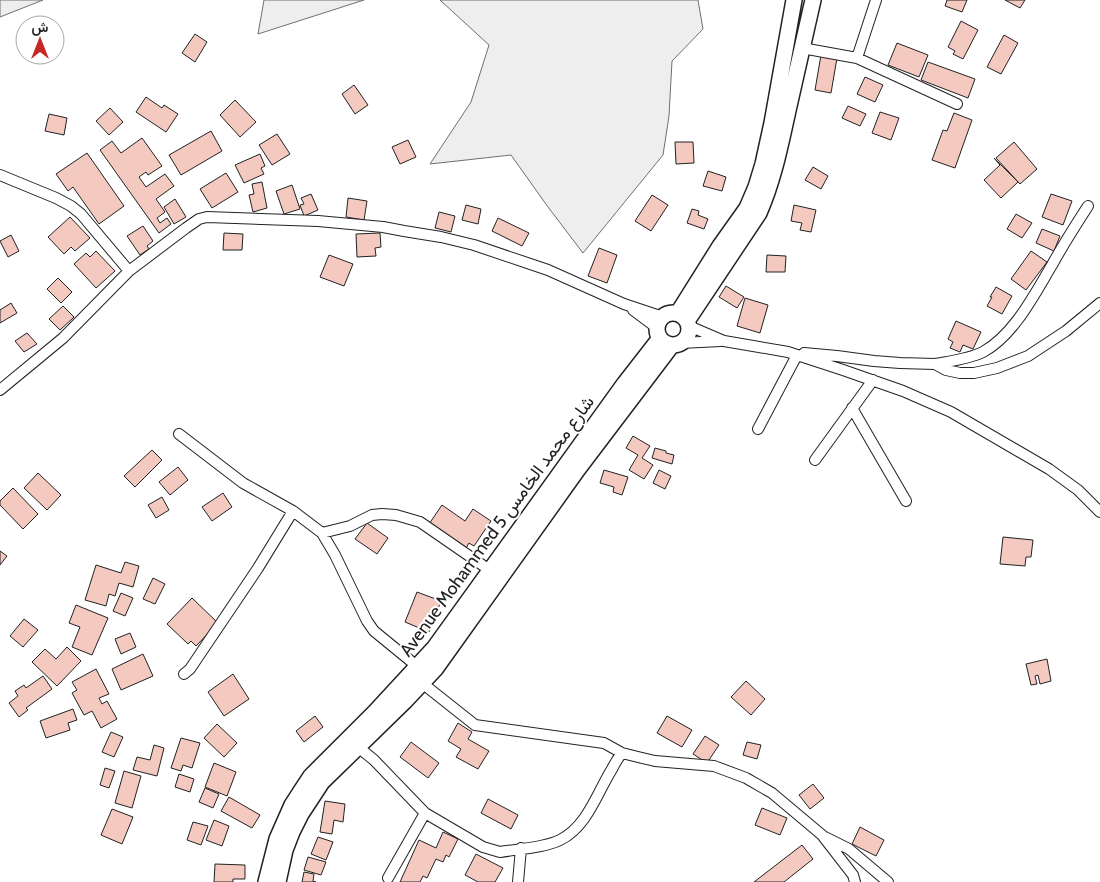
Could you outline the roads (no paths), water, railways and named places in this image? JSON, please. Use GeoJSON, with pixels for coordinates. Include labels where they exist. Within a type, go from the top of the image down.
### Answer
{"type":"FeatureCollection","features":[{"type":"Feature","properties":{"kind":"main road","name":"Avenue Mohammed 5 شارع محمد الخامس"},"geometry":{"type":"LineString","coordinates":[[266,882],[277,839],[300,791],[311,776],[418,667],[435,647],[625,383],[673,329],[720,246],[746,208],[756,187],[763,164],[794,0]]}},
{"type":"Feature","properties":{"kind":"main road","name":"Avenue Mohammed 5 شارع محمد الخامس"},"geometry":{"type":"LineString","coordinates":[[278,882],[285,850],[301,814],[322,782],[422,683],[450,650],[578,469],[673,329],[759,213],[772,178],[783,134],[812,0]]}},
{"type":"Feature","properties":{"kind":"street"},"geometry":{"type":"LineString","coordinates":[[857,58],[876,0]]}},
{"type":"Feature","properties":{"kind":"street"},"geometry":{"type":"LineString","coordinates":[[802,48],[857,58],[958,104]]}},
{"type":"Feature","properties":{"kind":"street"},"geometry":{"type":"LineString","coordinates":[[0,175],[71,206],[81,214],[129,271]]}},
{"type":"Feature","properties":{"kind":"street"},"geometry":{"type":"LineString","coordinates":[[792,354],[935,364],[982,352],[1005,335],[1022,313],[1088,206]]}},
{"type":"Feature","properties":{"kind":"street"},"geometry":{"type":"LineString","coordinates":[[0,390],[63,338],[129,271],[199,219],[207,217],[318,221],[383,227],[474,245],[548,270],[624,304],[673,329],[792,354],[903,390],[951,412],[1049,469],[1078,490],[1100,512]]}},
{"type":"Feature","properties":{"kind":"street"},"geometry":{"type":"LineString","coordinates":[[935,364],[946,370],[966,373],[997,368],[1028,356],[1066,331],[1100,303]]}},
{"type":"Feature","properties":{"kind":"street"},"geometry":{"type":"LineString","coordinates":[[673,329],[724,341]]}},
{"type":"Feature","properties":{"kind":"street"},"geometry":{"type":"LineString","coordinates":[[758,429],[792,354]]}},
{"type":"Feature","properties":{"kind":"street"},"geometry":{"type":"LineString","coordinates":[[815,460],[872,380]]}},
{"type":"Feature","properties":{"kind":"street"},"geometry":{"type":"LineString","coordinates":[[852,408],[906,501]]}},
{"type":"Feature","properties":{"kind":"street"},"geometry":{"type":"LineString","coordinates":[[180,434],[243,483],[292,511],[322,533],[374,631],[418,667]]}},
{"type":"Feature","properties":{"kind":"street"},"geometry":{"type":"LineString","coordinates":[[184,674],[190,669],[258,568],[292,511]]}},
{"type":"Feature","properties":{"kind":"street"},"geometry":{"type":"LineString","coordinates":[[322,533],[350,526],[372,515],[396,515],[420,522],[491,571]]}},
{"type":"Feature","properties":{"kind":"street"},"geometry":{"type":"LineString","coordinates":[[422,683],[476,725],[604,743],[622,752],[655,760],[714,766],[746,778],[772,793],[822,835],[853,875],[855,882]]}},
{"type":"Feature","properties":{"kind":"street"},"geometry":{"type":"LineString","coordinates":[[358,748],[374,760],[425,813],[483,847],[500,852],[545,845],[569,834],[595,802],[622,752]]}},
{"type":"Feature","properties":{"kind":"street"},"geometry":{"type":"LineString","coordinates":[[388,878],[425,813]]}},
{"type":"Feature","properties":{"kind":"street"},"geometry":{"type":"LineString","coordinates":[[822,835],[849,849],[888,882]]}},
{"type":"Feature","properties":{"kind":"street"},"geometry":{"type":"LineString","coordinates":[[518,882],[521,848]]}}]}
